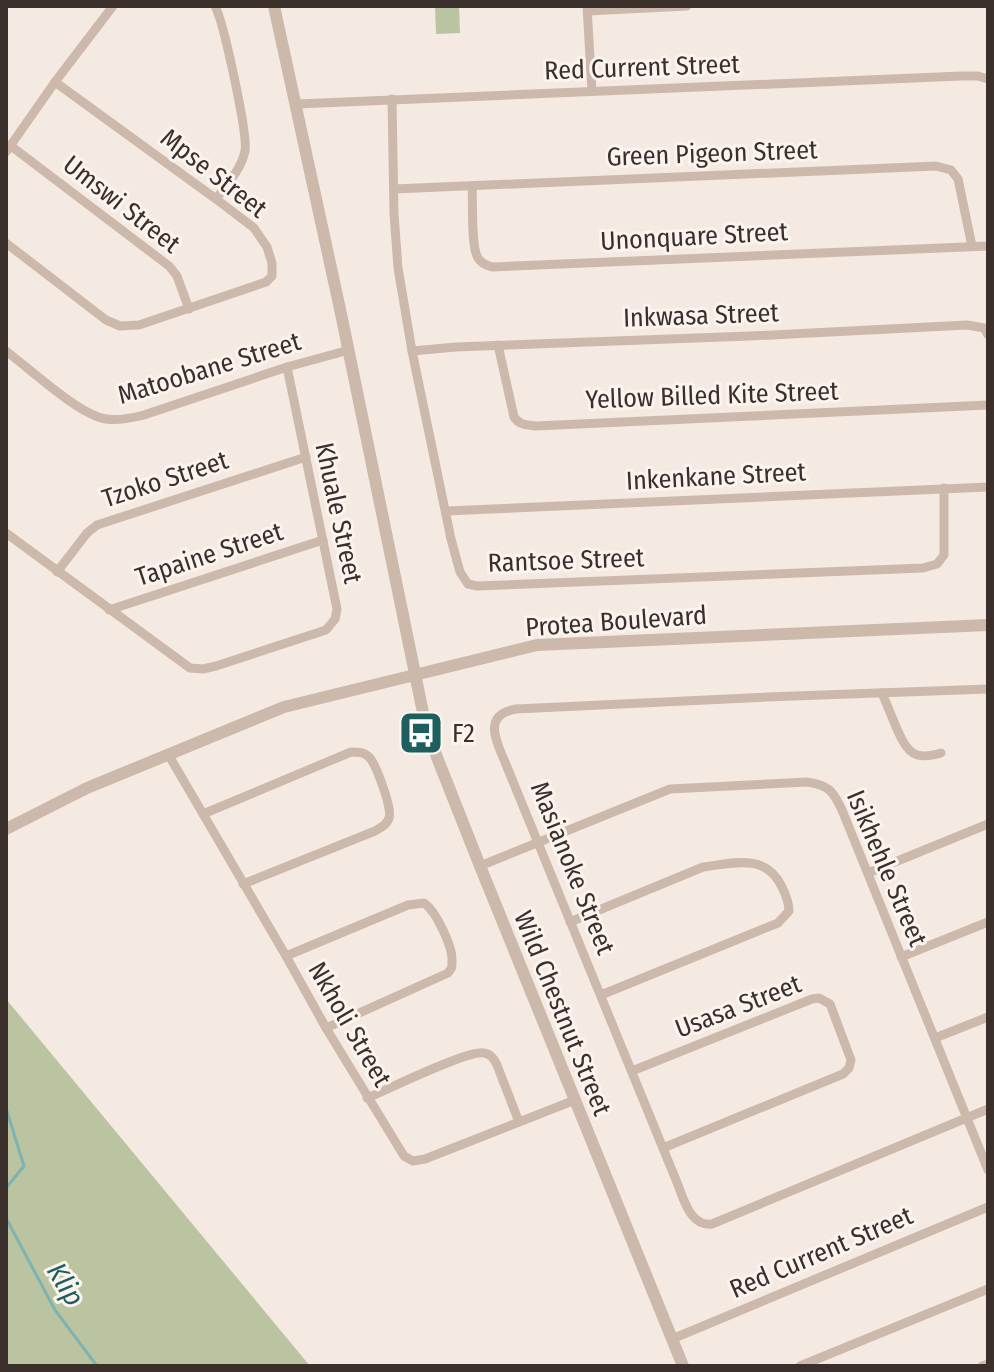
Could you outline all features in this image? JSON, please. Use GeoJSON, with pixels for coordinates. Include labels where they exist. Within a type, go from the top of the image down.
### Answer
{"type":"FeatureCollection","features":[{"type":"Feature","properties":{"kind":"street"},"geometry":{"type":"LineString","coordinates":[[8,149],[113,6]]}},
{"type":"Feature","properties":{"kind":"street"},"geometry":{"type":"LineString","coordinates":[[215,6],[223,31],[245,148],[238,169],[216,199]]}},
{"type":"Feature","properties":{"kind":"street","name":"Wild Chestnut Street"},"geometry":{"type":"LineString","coordinates":[[274,6],[431,744],[683,1366]]}},
{"type":"Feature","properties":{"kind":"street"},"geometry":{"type":"LineString","coordinates":[[592,91],[588,8],[687,6]]}},
{"type":"Feature","properties":{"kind":"street","name":"Red Current Street"},"geometry":{"type":"LineString","coordinates":[[297,104],[961,76],[988,79]]}},
{"type":"Feature","properties":{"kind":"street","name":"Mpse Street"},"geometry":{"type":"LineString","coordinates":[[6,243],[115,325],[130,327],[266,282],[272,276],[272,263],[259,233],[55,82]]}},
{"type":"Feature","properties":{"kind":"street","name":"Rantsoe Street"},"geometry":{"type":"LineString","coordinates":[[392,99],[398,268],[446,511],[460,572],[468,584],[923,568],[937,564],[944,555],[944,488]]}},
{"type":"Feature","properties":{"kind":"street","name":"Umswi Street"},"geometry":{"type":"LineString","coordinates":[[8,149],[169,266],[177,276],[189,309]]}},
{"type":"Feature","properties":{"kind":"street","name":"Green Pigeon Street"},"geometry":{"type":"LineString","coordinates":[[394,189],[936,166],[951,170],[958,179],[972,246]]}},
{"type":"Feature","properties":{"kind":"street","name":"Unonquare Street"},"geometry":{"type":"LineString","coordinates":[[472,186],[475,251],[479,259],[492,267],[988,246]]}},
{"type":"Feature","properties":{"kind":"street","name":"Inkwasa Street"},"geometry":{"type":"LineString","coordinates":[[412,351],[967,325],[984,328],[988,335]]}},
{"type":"Feature","properties":{"kind":"street","name":"Yellow Billed Kite Street"},"geometry":{"type":"LineString","coordinates":[[498,345],[514,417],[524,425],[988,405]]}},
{"type":"Feature","properties":{"kind":"street","name":"Matoobane Street"},"geometry":{"type":"LineString","coordinates":[[6,351],[88,413],[108,419],[129,419],[349,350]]}},
{"type":"Feature","properties":{"kind":"street","name":"Khuale Street"},"geometry":{"type":"LineString","coordinates":[[6,533],[185,666],[196,670],[320,633],[332,625],[337,609],[287,367]]}},
{"type":"Feature","properties":{"kind":"street","name":"Tzoko Street"},"geometry":{"type":"LineString","coordinates":[[57,572],[87,533],[97,525],[306,457]]}},
{"type":"Feature","properties":{"kind":"street","name":"Inkenkane Street"},"geometry":{"type":"LineString","coordinates":[[446,511],[988,487]]}},
{"type":"Feature","properties":{"kind":"street","name":"Tapaine Street"},"geometry":{"type":"LineString","coordinates":[[109,610],[323,540]]}},
{"type":"Feature","properties":{"kind":"street","name":"Protea Boulevard"},"geometry":{"type":"LineString","coordinates":[[6,829],[87,788],[284,707],[537,645],[988,625]]}},
{"type":"Feature","properties":{"kind":"street","name":"Masianoke Street"},"geometry":{"type":"LineString","coordinates":[[966,1118],[707,1225],[697,1221],[690,1212],[570,922],[497,741],[495,724],[503,712],[516,709],[988,689]]}},
{"type":"Feature","properties":{"kind":"street"},"geometry":{"type":"LineString","coordinates":[[882,693],[909,752],[923,756],[941,753]]}},
{"type":"Feature","properties":{"kind":"street"},"geometry":{"type":"LineString","coordinates":[[203,814],[351,752],[365,754],[372,761],[390,807],[389,819],[383,826],[243,884]]}},
{"type":"Feature","properties":{"kind":"street","name":"Nkholi Street"},"geometry":{"type":"LineString","coordinates":[[168,754],[367,1098],[400,1152],[409,1160],[440,1154],[575,1100]]}},
{"type":"Feature","properties":{"kind":"street","name":"Isikhehle Street"},"geometry":{"type":"LineString","coordinates":[[480,866],[670,789],[807,782],[831,790],[868,873],[988,1170]]}},
{"type":"Feature","properties":{"kind":"street"},"geometry":{"type":"LineString","coordinates":[[868,873],[988,824]]}},
{"type":"Feature","properties":{"kind":"street"},"geometry":{"type":"LineString","coordinates":[[570,922],[703,867],[725,864],[758,864],[772,871],[788,899],[789,911],[778,923],[601,995]]}},
{"type":"Feature","properties":{"kind":"street"},"geometry":{"type":"LineString","coordinates":[[286,956],[408,905],[424,903],[436,916],[452,953],[452,967],[448,973],[326,1028]]}},
{"type":"Feature","properties":{"kind":"street"},"geometry":{"type":"LineString","coordinates":[[901,957],[988,922]]}},
{"type":"Feature","properties":{"kind":"street","name":"Usasa Street"},"geometry":{"type":"LineString","coordinates":[[632,1071],[812,999],[819,998],[830,1004],[851,1060],[843,1074],[663,1148]]}},
{"type":"Feature","properties":{"kind":"street"},"geometry":{"type":"LineString","coordinates":[[935,1038],[988,1017]]}},
{"type":"Feature","properties":{"kind":"street"},"geometry":{"type":"LineString","coordinates":[[367,1098],[465,1056],[483,1052],[492,1057],[497,1065],[519,1122]]}},
{"type":"Feature","properties":{"kind":"street"},"geometry":{"type":"LineString","coordinates":[[966,1118],[988,1109]]}},
{"type":"Feature","properties":{"kind":"street","name":"Red Current Street"},"geometry":{"type":"LineString","coordinates":[[672,1339],[988,1207]]}},
{"type":"Feature","properties":{"kind":"street"},"geometry":{"type":"LineString","coordinates":[[800,1366],[988,1289]]}},
{"type":"Feature","properties":{"kind":"street"},"geometry":{"type":"LineString","coordinates":[[982,1366],[988,1364]]}},
{"type":"Feature","properties":{"kind":"green space"},"geometry":{"type":"Polygon","coordinates":[[[435,6],[459,6],[460,33],[436,34],[435,6]]]}},
{"type":"Feature","properties":{"kind":"green space"},"geometry":{"type":"Polygon","coordinates":[[[6,999],[310,1366],[6,1366],[6,999]]]}},
{"type":"Feature","properties":{"kind":"waterway","name":"Klip"},"geometry":{"type":"LineString","coordinates":[[6,1108],[24,1166],[6,1188]]}},
{"type":"Feature","properties":{"kind":"waterway","name":"Klip"},"geometry":{"type":"LineString","coordinates":[[6,1218],[55,1310],[97,1366]]}},
{"type":"Feature","properties":{"kind":"place","name":"F2"},"geometry":{"type":"Point","coordinates":[421,733]}}]}
